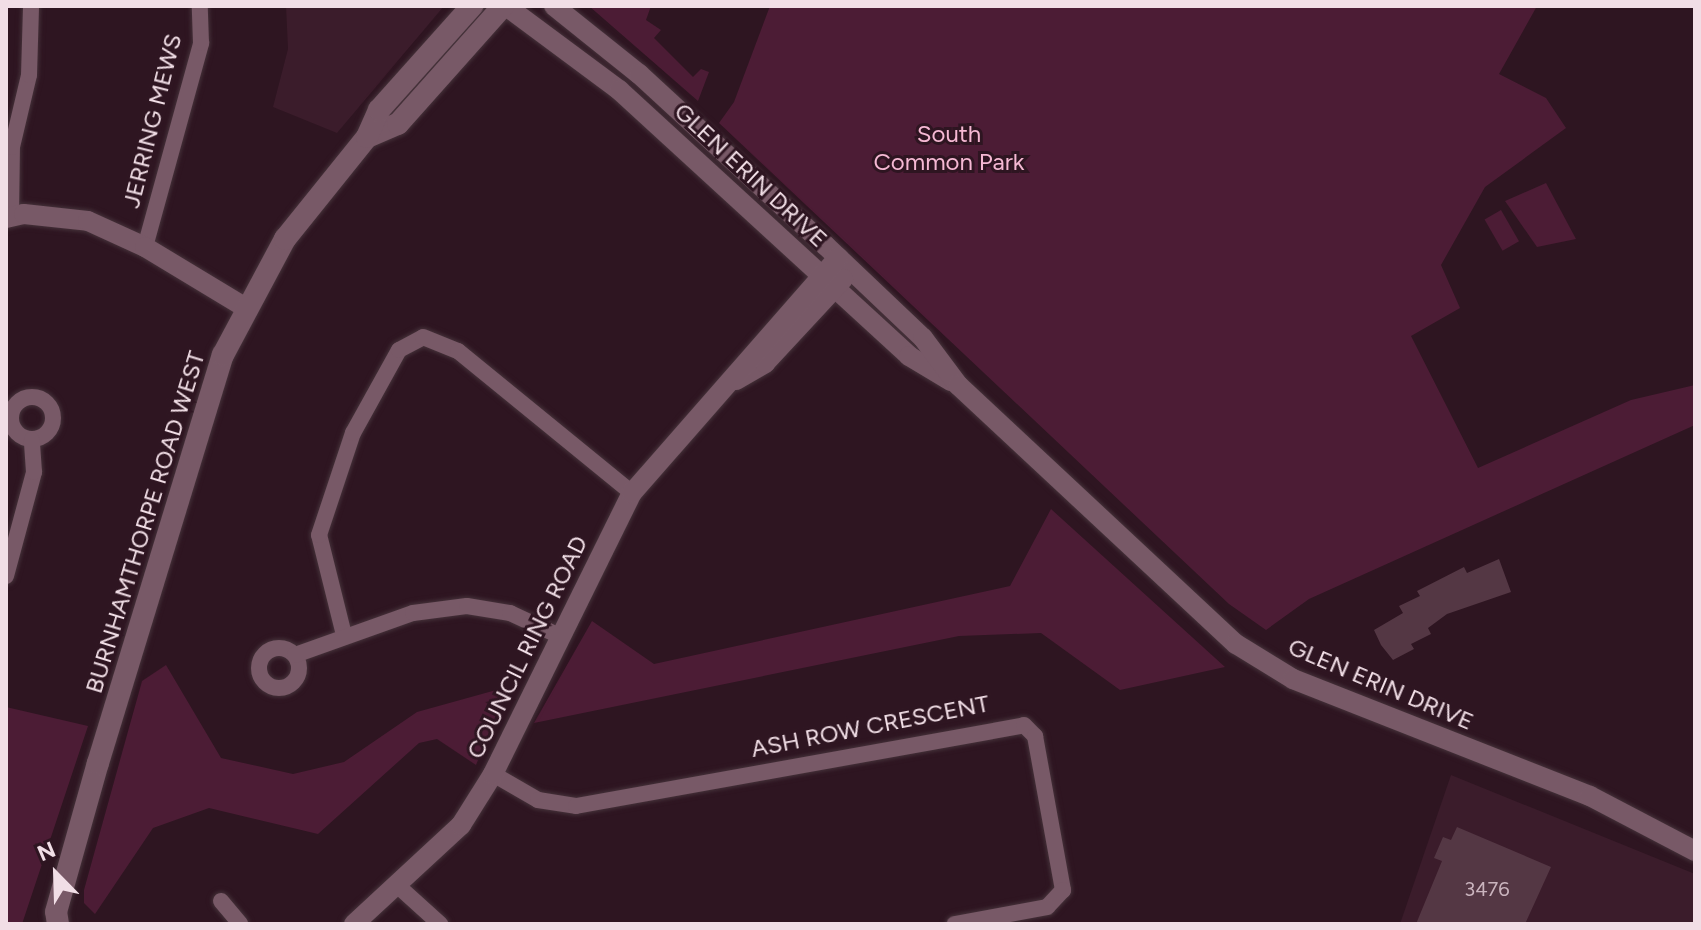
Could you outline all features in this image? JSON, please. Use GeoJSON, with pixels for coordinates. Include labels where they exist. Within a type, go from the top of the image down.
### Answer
{"type":"FeatureCollection","features":[{"type":"Feature","properties":{"kind":"main road","name":"BURNHAMTHORPE ROAD WEST"},"geometry":{"type":"LineString","coordinates":[[53,920],[198,425],[246,308],[285,239],[367,137],[379,110],[472,6]]}},
{"type":"Feature","properties":{"kind":"main road","name":"BURNHAMTHORPE ROAD WEST"},"geometry":{"type":"LineString","coordinates":[[367,137],[398,124],[504,6]]}},
{"type":"Feature","properties":{"kind":"street"},"geometry":{"type":"LineString","coordinates":[[31,6],[29,75],[12,147],[8,217],[88,221],[145,247],[246,308]]}},
{"type":"Feature","properties":{"kind":"street","name":"JERRING MEWS"},"geometry":{"type":"LineString","coordinates":[[145,247],[201,43],[200,6]]}},
{"type":"Feature","properties":{"kind":"street","name":"GLEN ERIN DRIVE"},"geometry":{"type":"LineString","coordinates":[[504,6],[619,90],[909,356],[958,385]]}},
{"type":"Feature","properties":{"kind":"street","name":"GLEN ERIN DRIVE"},"geometry":{"type":"LineString","coordinates":[[554,6],[639,74],[845,264],[923,338],[958,385],[1236,644],[1293,679],[1569,787],[1691,842]]}},
{"type":"Feature","properties":{"kind":"street","name":"COUNCIL RING ROAD"},"geometry":{"type":"LineString","coordinates":[[354,924],[461,825],[493,774],[632,493],[845,264]]}},
{"type":"Feature","properties":{"kind":"street"},"geometry":{"type":"LineString","coordinates":[[344,635],[319,535],[327,499],[399,350],[423,337],[458,351],[632,493]]}},
{"type":"Feature","properties":{"kind":"street"},"geometry":{"type":"LineString","coordinates":[[6,576],[34,472],[32,440]]}},
{"type":"Feature","properties":{"kind":"street"},"geometry":{"type":"LineString","coordinates":[[295,655],[344,635],[413,613],[467,606],[510,613],[562,637]]}},
{"type":"Feature","properties":{"kind":"street","name":"ASH ROW CRESCENT"},"geometry":{"type":"LineString","coordinates":[[493,774],[538,800],[576,806],[1024,725],[1035,736],[1063,890],[1043,908],[955,924]]}},
{"type":"Feature","properties":{"kind":"street"},"geometry":{"type":"LineString","coordinates":[[398,886],[440,924]]}},
{"type":"Feature","properties":{"kind":"street"},"geometry":{"type":"LineString","coordinates":[[221,901],[240,924]]}},
{"type":"Feature","properties":{"kind":"shaded area"},"geometry":{"type":"Polygon","coordinates":[[[286,6],[444,6],[337,133],[273,107],[288,49],[286,6]]]}},
{"type":"Feature","properties":{"kind":"shaded area"},"geometry":{"type":"Polygon","coordinates":[[[1451,775],[1695,874],[1695,924],[1400,924],[1451,775]]]}},
{"type":"Feature","properties":{"kind":"green space"},"geometry":{"type":"Polygon","coordinates":[[[589,6],[651,6],[646,20],[661,30],[654,38],[693,77],[701,69],[709,72],[698,101],[589,6]]]}},
{"type":"Feature","properties":{"kind":"green space","name":"South Common Park"},"geometry":{"type":"Polygon","coordinates":[[[770,6],[1537,6],[1499,74],[1546,98],[1566,128],[1485,187],[1441,265],[1460,308],[1411,336],[1478,468],[1631,400],[1695,385],[1695,425],[1309,599],[1266,630],[1229,604],[719,123],[734,102],[770,6]]]}},
{"type":"Feature","properties":{"kind":"green space"},"geometry":{"type":"Polygon","coordinates":[[[1546,183],[1576,239],[1537,247],[1505,201],[1546,183]]]}},
{"type":"Feature","properties":{"kind":"green space"},"geometry":{"type":"Polygon","coordinates":[[[1501,210],[1519,241],[1503,251],[1485,220],[1501,210]]]}},
{"type":"Feature","properties":{"kind":"green space"},"geometry":{"type":"Polygon","coordinates":[[[1051,509],[1225,667],[1120,690],[1041,633],[959,636],[534,723],[592,621],[654,664],[1010,586],[1051,509]]]}},
{"type":"Feature","properties":{"kind":"green space"},"geometry":{"type":"Polygon","coordinates":[[[166,665],[221,758],[293,774],[344,762],[417,712],[507,687],[476,765],[437,739],[419,743],[318,834],[209,808],[153,828],[95,914],[84,903],[84,890],[142,681],[166,665]]]}},
{"type":"Feature","properties":{"kind":"green space"},"geometry":{"type":"Polygon","coordinates":[[[6,707],[88,726],[22,924],[6,924],[6,707]]]}},
{"type":"Feature","properties":{"kind":"building"},"geometry":{"type":"Polygon","coordinates":[[[1499,559],[1511,592],[1447,614],[1428,628],[1431,634],[1411,644],[1414,649],[1393,660],[1374,630],[1403,613],[1399,606],[1420,596],[1417,591],[1464,567],[1467,573],[1499,559]]]}},
{"type":"Feature","properties":{"kind":"building"},"geometry":{"type":"Polygon","coordinates":[[[1457,827],[1551,867],[1525,924],[1416,924],[1442,861],[1434,858],[1443,837],[1451,840],[1457,827]]]}}]}
